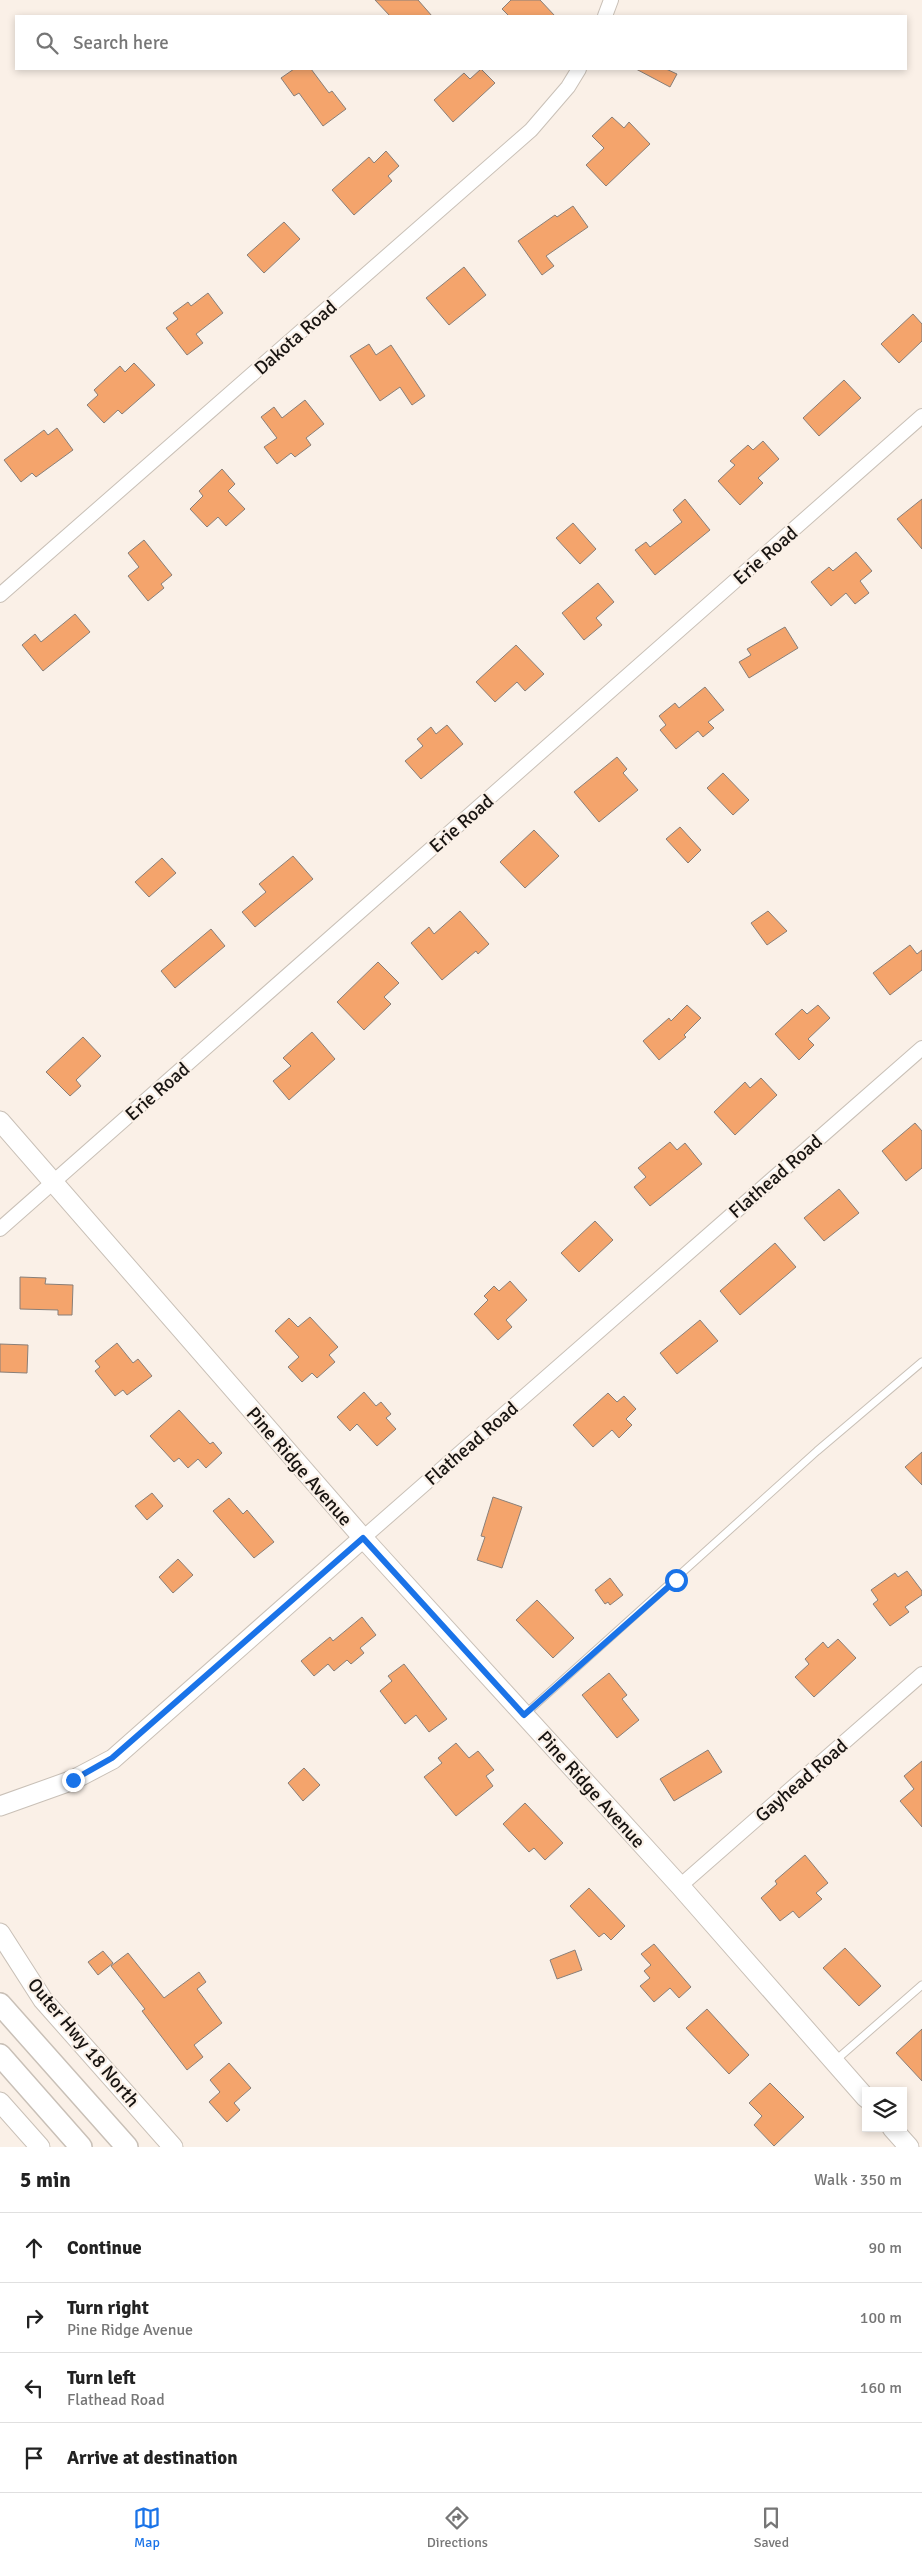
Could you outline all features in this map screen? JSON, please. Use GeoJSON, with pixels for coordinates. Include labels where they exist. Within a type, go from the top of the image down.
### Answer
{"type":"FeatureCollection","features":[{"type":"Feature","properties":{"kind":"main road"},"geometry":{"type":"LineString","coordinates":[[0,2004],[127,2147]]}},
{"type":"Feature","properties":{"kind":"main road"},"geometry":{"type":"LineString","coordinates":[[0,2055],[81,2147]]}},
{"type":"Feature","properties":{"kind":"street"},"geometry":{"type":"LineString","coordinates":[[605,15],[611,0]]}},
{"type":"Feature","properties":{"kind":"street","name":"Dakota Road"},"geometry":{"type":"LineString","coordinates":[[0,595],[531,130],[568,87],[578,70]]}},
{"type":"Feature","properties":{"kind":"street","name":"Erie Road"},"geometry":{"type":"LineString","coordinates":[[0,1229],[922,416]]}},
{"type":"Feature","properties":{"kind":"street","name":"Flathead Road"},"geometry":{"type":"LineString","coordinates":[[0,1806],[73,1780],[112,1758],[922,1048]]}},
{"type":"Feature","properties":{"kind":"street","name":"Pine Ridge Avenue"},"geometry":{"type":"LineString","coordinates":[[0,1121],[363,1538],[680,1886],[862,2094]]}},
{"type":"Feature","properties":{"kind":"street","name":"Gayhead Road"},"geometry":{"type":"LineString","coordinates":[[680,1886],[922,1674]]}},
{"type":"Feature","properties":{"kind":"street","name":"Outer Hwy 18 North"},"geometry":{"type":"LineString","coordinates":[[0,1933],[43,2000],[173,2147]]}},
{"type":"Feature","properties":{"kind":"street"},"geometry":{"type":"LineString","coordinates":[[0,2102],[40,2147]]}},
{"type":"Feature","properties":{"kind":"street"},"geometry":{"type":"LineString","coordinates":[[896,2132],[909,2147]]}},
{"type":"Feature","properties":{"kind":"lane"},"geometry":{"type":"LineString","coordinates":[[524,1715],[817,1451],[922,1362]]}},
{"type":"Feature","properties":{"kind":"lane"},"geometry":{"type":"LineString","coordinates":[[834,2062],[922,1985]]}},
{"type":"Feature","properties":{"kind":"building"},"geometry":{"type":"Polygon","coordinates":[[[375,0],[418,0],[431,15],[389,15],[375,0]]]}},
{"type":"Feature","properties":{"kind":"building"},"geometry":{"type":"Polygon","coordinates":[[[511,0],[540,0],[554,15],[508,15],[502,9],[511,0]]]}},
{"type":"Feature","properties":{"kind":"building"},"geometry":{"type":"Polygon","coordinates":[[[293,70],[312,70],[329,93],[332,91],[346,109],[323,126],[299,93],[294,96],[281,78],[293,70]]]}},
{"type":"Feature","properties":{"kind":"building"},"geometry":{"type":"Polygon","coordinates":[[[482,70],[495,83],[453,122],[434,100],[464,73],[470,79],[482,70]]]}},
{"type":"Feature","properties":{"kind":"building"},"geometry":{"type":"Polygon","coordinates":[[[638,70],[668,70],[677,74],[670,87],[638,70]]]}},
{"type":"Feature","properties":{"kind":"building"},"geometry":{"type":"Polygon","coordinates":[[[612,117],[624,128],[629,122],[650,144],[606,186],[586,165],[604,148],[592,136],[612,117]]]}},
{"type":"Feature","properties":{"kind":"building"},"geometry":{"type":"Polygon","coordinates":[[[386,151],[399,166],[388,176],[392,181],[354,215],[332,190],[369,157],[374,163],[386,151]]]}},
{"type":"Feature","properties":{"kind":"building"},"geometry":{"type":"Polygon","coordinates":[[[573,206],[588,227],[546,256],[554,266],[542,275],[518,241],[555,215],[557,217],[573,206]]]}},
{"type":"Feature","properties":{"kind":"building"},"geometry":{"type":"Polygon","coordinates":[[[284,222],[300,239],[264,273],[247,255],[284,222]]]}},
{"type":"Feature","properties":{"kind":"building"},"geometry":{"type":"Polygon","coordinates":[[[464,267],[486,295],[449,325],[426,298],[464,267]]]}},
{"type":"Feature","properties":{"kind":"building"},"geometry":{"type":"Polygon","coordinates":[[[208,293],[223,313],[196,334],[203,343],[187,355],[166,328],[178,319],[173,313],[188,302],[191,306],[208,293]]]}},
{"type":"Feature","properties":{"kind":"building"},"geometry":{"type":"Polygon","coordinates":[[[913,314],[922,324],[922,341],[899,363],[881,344],[913,314]]]}},
{"type":"Feature","properties":{"kind":"building"},"geometry":{"type":"Polygon","coordinates":[[[369,344],[376,355],[391,345],[425,396],[412,405],[400,387],[380,401],[350,356],[369,344]]]}},
{"type":"Feature","properties":{"kind":"building"},"geometry":{"type":"Polygon","coordinates":[[[134,363],[155,385],[122,414],[118,410],[104,423],[87,405],[98,395],[94,390],[120,366],[125,372],[134,363]]]}},
{"type":"Feature","properties":{"kind":"building"},"geometry":{"type":"Polygon","coordinates":[[[844,380],[861,398],[819,436],[803,418],[844,380]]]}},
{"type":"Feature","properties":{"kind":"building"},"geometry":{"type":"Polygon","coordinates":[[[305,400],[324,424],[306,438],[311,445],[295,457],[291,453],[277,464],[264,447],[277,438],[261,417],[274,407],[282,418],[305,400]]]}},
{"type":"Feature","properties":{"kind":"building"},"geometry":{"type":"Polygon","coordinates":[[[57,428],[73,450],[36,477],[32,473],[21,482],[4,460],[44,430],[48,435],[57,428]]]}},
{"type":"Feature","properties":{"kind":"building"},"geometry":{"type":"Polygon","coordinates":[[[763,441],[779,459],[758,478],[763,483],[740,505],[718,481],[735,465],[730,461],[748,445],[753,450],[763,441]]]}},
{"type":"Feature","properties":{"kind":"building"},"geometry":{"type":"Polygon","coordinates":[[[222,469],[235,484],[228,491],[245,509],[226,526],[218,517],[207,527],[190,509],[203,496],[199,491],[222,469]]]}},
{"type":"Feature","properties":{"kind":"building"},"geometry":{"type":"Polygon","coordinates":[[[685,499],[710,530],[655,575],[635,550],[646,542],[650,547],[682,522],[673,510],[685,499]]]}},
{"type":"Feature","properties":{"kind":"building"},"geometry":{"type":"Polygon","coordinates":[[[922,499],[922,549],[897,519],[922,499]]]}},
{"type":"Feature","properties":{"kind":"building"},"geometry":{"type":"Polygon","coordinates":[[[573,523],[596,549],[580,564],[556,538],[573,523]]]}},
{"type":"Feature","properties":{"kind":"building"},"geometry":{"type":"Polygon","coordinates":[[[144,540],[172,575],[161,584],[164,588],[148,601],[128,576],[139,567],[128,553],[144,540]]]}},
{"type":"Feature","properties":{"kind":"building"},"geometry":{"type":"Polygon","coordinates":[[[856,552],[872,571],[860,581],[869,593],[855,604],[846,593],[831,606],[811,582],[829,567],[833,571],[856,552]]]}},
{"type":"Feature","properties":{"kind":"building"},"geometry":{"type":"Polygon","coordinates":[[[598,583],[614,602],[596,618],[602,625],[584,640],[562,613],[598,583]]]}},
{"type":"Feature","properties":{"kind":"building"},"geometry":{"type":"Polygon","coordinates":[[[75,614],[90,632],[43,671],[22,645],[35,634],[41,642],[75,614]]]}},
{"type":"Feature","properties":{"kind":"building"},"geometry":{"type":"Polygon","coordinates":[[[785,627],[798,648],[749,678],[739,662],[751,655],[747,649],[785,627]]]}},
{"type":"Feature","properties":{"kind":"building"},"geometry":{"type":"Polygon","coordinates":[[[516,645],[544,674],[525,691],[517,682],[495,702],[476,682],[516,645]]]}},
{"type":"Feature","properties":{"kind":"building"},"geometry":{"type":"Polygon","coordinates":[[[705,687],[724,710],[708,722],[714,728],[703,737],[698,731],[676,749],[660,730],[666,725],[659,716],[675,703],[679,708],[705,687]]]}},
{"type":"Feature","properties":{"kind":"building"},"geometry":{"type":"Polygon","coordinates":[[[447,725],[463,744],[421,779],[405,761],[423,746],[417,739],[431,727],[436,734],[447,725]]]}},
{"type":"Feature","properties":{"kind":"building"},"geometry":{"type":"Polygon","coordinates":[[[617,757],[627,769],[623,773],[638,790],[599,822],[574,792],[617,757]]]}},
{"type":"Feature","properties":{"kind":"building"},"geometry":{"type":"Polygon","coordinates":[[[723,773],[749,800],[733,815],[707,788],[723,773]]]}},
{"type":"Feature","properties":{"kind":"building"},"geometry":{"type":"Polygon","coordinates":[[[680,827],[701,850],[688,863],[666,839],[680,827]]]}},
{"type":"Feature","properties":{"kind":"building"},"geometry":{"type":"Polygon","coordinates":[[[534,830],[559,856],[525,888],[500,862],[534,830]]]}},
{"type":"Feature","properties":{"kind":"building"},"geometry":{"type":"Polygon","coordinates":[[[293,856],[313,879],[255,927],[242,912],[266,892],[259,884],[293,856]]]}},
{"type":"Feature","properties":{"kind":"building"},"geometry":{"type":"Polygon","coordinates":[[[162,858],[176,873],[149,897],[135,882],[162,858]]]}},
{"type":"Feature","properties":{"kind":"building"},"geometry":{"type":"Polygon","coordinates":[[[460,911],[489,944],[478,954],[476,951],[442,980],[411,943],[429,927],[434,934],[460,911]]]}},
{"type":"Feature","properties":{"kind":"building"},"geometry":{"type":"Polygon","coordinates":[[[768,911],[787,931],[767,945],[751,923],[768,911]]]}},
{"type":"Feature","properties":{"kind":"building"},"geometry":{"type":"Polygon","coordinates":[[[211,929],[225,946],[175,988],[161,971],[211,929]]]}},
{"type":"Feature","properties":{"kind":"building"},"geometry":{"type":"Polygon","coordinates":[[[910,945],[917,954],[922,950],[922,970],[890,995],[873,973],[910,945]]]}},
{"type":"Feature","properties":{"kind":"building"},"geometry":{"type":"Polygon","coordinates":[[[378,962],[399,983],[384,997],[391,1004],[364,1030],[337,1002],[378,962]]]}},
{"type":"Feature","properties":{"kind":"building"},"geometry":{"type":"Polygon","coordinates":[[[687,1005],[701,1018],[684,1035],[686,1037],[659,1060],[643,1041],[669,1018],[671,1021],[687,1005]]]}},
{"type":"Feature","properties":{"kind":"building"},"geometry":{"type":"Polygon","coordinates":[[[818,1005],[830,1018],[808,1039],[814,1045],[799,1060],[775,1034],[802,1009],[807,1014],[818,1005]]]}},
{"type":"Feature","properties":{"kind":"building"},"geometry":{"type":"Polygon","coordinates":[[[312,1032],[335,1059],[289,1100],[273,1081],[291,1066],[283,1058],[312,1032]]]}},
{"type":"Feature","properties":{"kind":"building"},"geometry":{"type":"Polygon","coordinates":[[[83,1037],[101,1056],[76,1080],[81,1086],[70,1096],[46,1072],[83,1037]]]}},
{"type":"Feature","properties":{"kind":"building"},"geometry":{"type":"Polygon","coordinates":[[[761,1078],[777,1095],[735,1135],[714,1112],[745,1082],[750,1088],[761,1078]]]}},
{"type":"Feature","properties":{"kind":"building"},"geometry":{"type":"Polygon","coordinates":[[[915,1123],[922,1131],[922,1168],[906,1181],[882,1151],[915,1123]]]}},
{"type":"Feature","properties":{"kind":"building"},"geometry":{"type":"Polygon","coordinates":[[[670,1142],[677,1150],[685,1143],[702,1164],[650,1206],[634,1187],[646,1177],[638,1168],[670,1142]]]}},
{"type":"Feature","properties":{"kind":"building"},"geometry":{"type":"Polygon","coordinates":[[[839,1189],[859,1213],[824,1241],[804,1218],[839,1189]]]}},
{"type":"Feature","properties":{"kind":"building"},"geometry":{"type":"Polygon","coordinates":[[[595,1221],[613,1240],[579,1272],[561,1253],[595,1221]]]}},
{"type":"Feature","properties":{"kind":"building"},"geometry":{"type":"Polygon","coordinates":[[[775,1243],[796,1267],[740,1315],[720,1291],[775,1243]]]}},
{"type":"Feature","properties":{"kind":"building"},"geometry":{"type":"Polygon","coordinates":[[[20,1277],[46,1278],[45,1284],[73,1285],[72,1315],[58,1315],[58,1310],[20,1309],[20,1277]]]}},
{"type":"Feature","properties":{"kind":"building"},"geometry":{"type":"Polygon","coordinates":[[[510,1281],[527,1300],[506,1320],[512,1327],[498,1340],[474,1314],[488,1300],[484,1296],[494,1286],[499,1291],[510,1281]]]}},
{"type":"Feature","properties":{"kind":"building"},"geometry":{"type":"Polygon","coordinates":[[[310,1317],[338,1347],[329,1355],[335,1362],[317,1378],[312,1373],[302,1382],[288,1367],[299,1357],[275,1331],[289,1318],[298,1327],[310,1317]]]}},
{"type":"Feature","properties":{"kind":"building"},"geometry":{"type":"Polygon","coordinates":[[[700,1320],[718,1341],[677,1374],[660,1353],[700,1320]]]}},
{"type":"Feature","properties":{"kind":"building"},"geometry":{"type":"Polygon","coordinates":[[[117,1343],[133,1363],[138,1359],[152,1376],[127,1395],[123,1390],[115,1396],[95,1371],[100,1367],[95,1361],[117,1343]]]}},
{"type":"Feature","properties":{"kind":"building"},"geometry":{"type":"Polygon","coordinates":[[[0,1344],[28,1345],[27,1373],[0,1372],[0,1344]]]}},
{"type":"Feature","properties":{"kind":"building"},"geometry":{"type":"Polygon","coordinates":[[[364,1392],[376,1406],[381,1402],[391,1414],[386,1418],[396,1429],[377,1446],[357,1424],[350,1431],[337,1417],[364,1392]]]}},
{"type":"Feature","properties":{"kind":"building"},"geometry":{"type":"Polygon","coordinates":[[[608,1393],[617,1402],[624,1396],[636,1409],[626,1419],[632,1425],[619,1438],[612,1430],[593,1447],[573,1425],[608,1393]]]}},
{"type":"Feature","properties":{"kind":"building"},"geometry":{"type":"Polygon","coordinates":[[[179,1410],[210,1444],[213,1442],[222,1453],[206,1468],[198,1459],[188,1468],[179,1458],[174,1462],[150,1436],[179,1410]]]}},
{"type":"Feature","properties":{"kind":"building"},"geometry":{"type":"Polygon","coordinates":[[[922,1452],[922,1485],[905,1467],[922,1452]]]}},
{"type":"Feature","properties":{"kind":"building"},"geometry":{"type":"Polygon","coordinates":[[[152,1493],[163,1506],[147,1520],[135,1506],[152,1493]]]}},
{"type":"Feature","properties":{"kind":"building"},"geometry":{"type":"Polygon","coordinates":[[[493,1497],[522,1507],[502,1568],[477,1560],[485,1537],[481,1536],[493,1497]]]}},
{"type":"Feature","properties":{"kind":"building"},"geometry":{"type":"Polygon","coordinates":[[[229,1498],[243,1514],[247,1510],[274,1542],[254,1558],[213,1511],[229,1498]]]}},
{"type":"Feature","properties":{"kind":"building"},"geometry":{"type":"Polygon","coordinates":[[[178,1559],[193,1575],[173,1593],[159,1577],[178,1559]]]}},
{"type":"Feature","properties":{"kind":"building"},"geometry":{"type":"Polygon","coordinates":[[[907,1571],[922,1591],[922,1595],[905,1607],[909,1612],[890,1626],[873,1604],[878,1600],[871,1590],[895,1573],[898,1577],[907,1571]]]}},
{"type":"Feature","properties":{"kind":"building"},"geometry":{"type":"Polygon","coordinates":[[[610,1578],[623,1595],[610,1605],[608,1602],[605,1604],[595,1590],[610,1578]]]}},
{"type":"Feature","properties":{"kind":"building"},"geometry":{"type":"Polygon","coordinates":[[[537,1600],[574,1638],[553,1658],[516,1620],[537,1600]]]}},
{"type":"Feature","properties":{"kind":"building"},"geometry":{"type":"Polygon","coordinates":[[[362,1617],[376,1635],[360,1648],[364,1653],[351,1664],[347,1660],[334,1671],[328,1664],[314,1676],[301,1661],[330,1637],[333,1641],[362,1617]]]}},
{"type":"Feature","properties":{"kind":"building"},"geometry":{"type":"Polygon","coordinates":[[[838,1639],[856,1658],[814,1697],[795,1677],[809,1664],[805,1659],[823,1642],[828,1648],[838,1639]]]}},
{"type":"Feature","properties":{"kind":"building"},"geometry":{"type":"Polygon","coordinates":[[[404,1664],[447,1719],[429,1732],[416,1715],[405,1724],[380,1691],[392,1681],[388,1676],[404,1664]]]}},
{"type":"Feature","properties":{"kind":"building"},"geometry":{"type":"Polygon","coordinates":[[[609,1673],[627,1695],[622,1699],[639,1720],[617,1738],[582,1695],[609,1673]]]}},
{"type":"Feature","properties":{"kind":"building"},"geometry":{"type":"Polygon","coordinates":[[[456,1743],[469,1758],[478,1751],[494,1770],[486,1776],[493,1786],[456,1816],[424,1777],[442,1763],[438,1758],[456,1743]]]}},
{"type":"Feature","properties":{"kind":"building"},"geometry":{"type":"Polygon","coordinates":[[[708,1750],[722,1772],[674,1801],[660,1779],[708,1750]]]}},
{"type":"Feature","properties":{"kind":"building"},"geometry":{"type":"Polygon","coordinates":[[[922,1761],[922,1827],[900,1801],[914,1789],[904,1776],[922,1761]]]}},
{"type":"Feature","properties":{"kind":"building"},"geometry":{"type":"Polygon","coordinates":[[[304,1768],[320,1785],[303,1801],[288,1783],[304,1768]]]}},
{"type":"Feature","properties":{"kind":"building"},"geometry":{"type":"Polygon","coordinates":[[[525,1803],[563,1843],[545,1860],[534,1848],[529,1852],[503,1824],[525,1803]]]}},
{"type":"Feature","properties":{"kind":"building"},"geometry":{"type":"Polygon","coordinates":[[[805,1855],[828,1883],[816,1893],[822,1899],[799,1918],[793,1911],[780,1921],[761,1898],[777,1884],[775,1881],[805,1855]]]}},
{"type":"Feature","properties":{"kind":"building"},"geometry":{"type":"Polygon","coordinates":[[[589,1888],[625,1926],[611,1940],[604,1933],[599,1937],[570,1906],[589,1888]]]}},
{"type":"Feature","properties":{"kind":"building"},"geometry":{"type":"Polygon","coordinates":[[[654,1944],[691,1987],[679,1998],[670,1988],[654,2002],[640,1986],[650,1978],[644,1971],[651,1965],[641,1954],[654,1944]]]}},
{"type":"Feature","properties":{"kind":"building"},"geometry":{"type":"Polygon","coordinates":[[[845,1948],[881,1986],[859,2006],[823,1968],[845,1948]]]}},
{"type":"Feature","properties":{"kind":"building"},"geometry":{"type":"Polygon","coordinates":[[[575,1950],[582,1970],[557,1979],[550,1960],[575,1950]]]}},
{"type":"Feature","properties":{"kind":"building"},"geometry":{"type":"Polygon","coordinates":[[[103,1951],[113,1963],[98,1975],[88,1962],[103,1951]]]}},
{"type":"Feature","properties":{"kind":"building"},"geometry":{"type":"Polygon","coordinates":[[[128,1953],[164,1998],[199,1972],[206,1982],[197,1989],[222,2023],[194,2045],[203,2057],[187,2070],[142,2011],[145,2009],[111,1966],[128,1953]]]}},
{"type":"Feature","properties":{"kind":"building"},"geometry":{"type":"Polygon","coordinates":[[[707,2009],[749,2055],[729,2074],[686,2028],[707,2009]]]}},
{"type":"Feature","properties":{"kind":"building"},"geometry":{"type":"Polygon","coordinates":[[[922,2029],[922,2081],[896,2053],[922,2029]]]}},
{"type":"Feature","properties":{"kind":"building"},"geometry":{"type":"Polygon","coordinates":[[[229,2063],[251,2088],[234,2103],[240,2110],[227,2122],[209,2102],[220,2092],[210,2080],[229,2063]]]}},
{"type":"Feature","properties":{"kind":"building"},"geometry":{"type":"Polygon","coordinates":[[[770,2083],[804,2117],[774,2146],[754,2125],[762,2116],[749,2103],[770,2083]]]}},
{"type":"Feature","properties":{"kind":"route"},"geometry":{"type":"LineString","coordinates":[[73,1780],[112,1758],[363,1538],[524,1715],[676,1580]]}}]}
